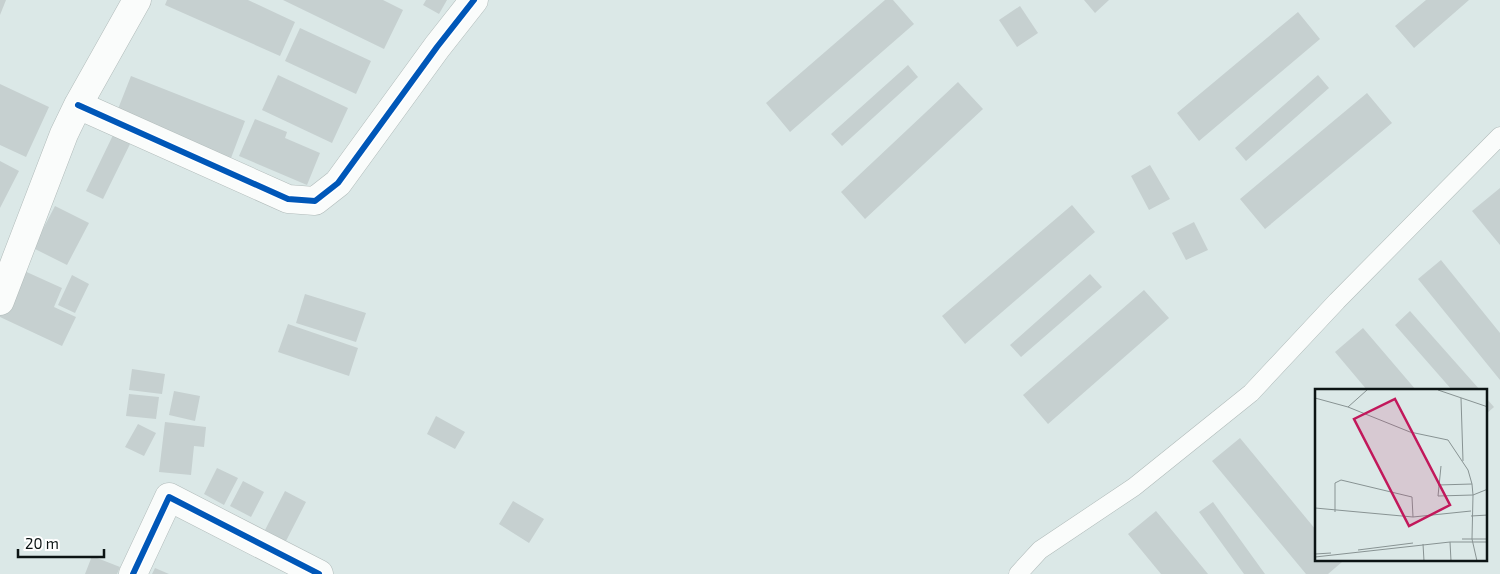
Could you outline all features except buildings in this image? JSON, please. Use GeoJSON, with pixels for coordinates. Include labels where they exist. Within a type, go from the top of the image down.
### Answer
{"type":"FeatureCollection","features":[{"type":"Feature","properties":{"kind":"street"},"geometry":{"type":"LineString","coordinates":[[0,302],[64,134],[78,105],[137,0]]}},
{"type":"Feature","properties":{"kind":"street"},"geometry":{"type":"LineString","coordinates":[[78,105],[288,199],[315,201],[338,183],[437,47],[474,0]]}},
{"type":"Feature","properties":{"kind":"street"},"geometry":{"type":"LineString","coordinates":[[133,574],[169,497],[301,570]]}},
{"type":"Feature","properties":{"kind":"lane"},"geometry":{"type":"LineString","coordinates":[[1018,574],[1040,550],[1134,487],[1252,393],[1337,301],[1500,136]]}},
{"type":"Feature","properties":{"kind":"cycle path"},"geometry":{"type":"LineString","coordinates":[[78,105],[288,199],[315,201],[338,183],[437,47],[474,0]]}},
{"type":"Feature","properties":{"kind":"cycle path"},"geometry":{"type":"LineString","coordinates":[[133,574],[169,497],[319,574]]}}]}
